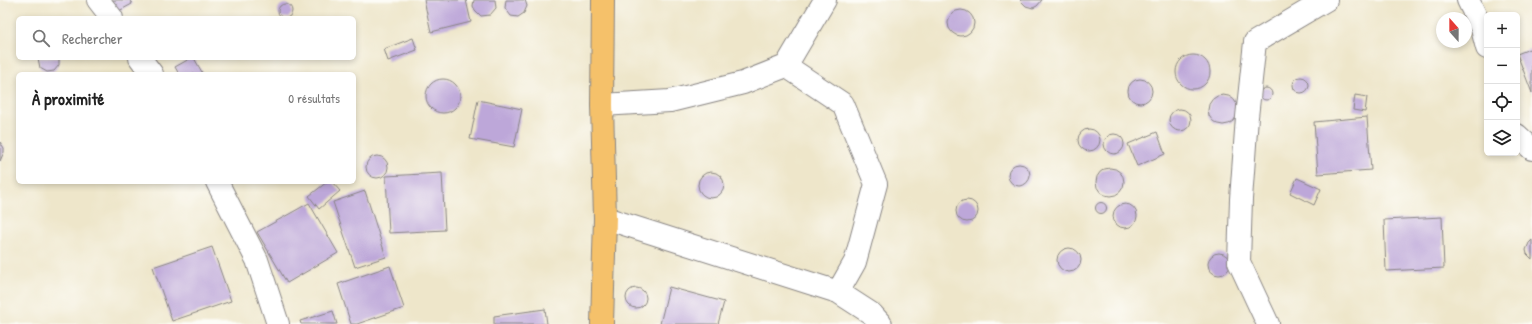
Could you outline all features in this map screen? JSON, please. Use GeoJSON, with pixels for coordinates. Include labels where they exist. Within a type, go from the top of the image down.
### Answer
{"type":"FeatureCollection","features":[{"type":"Feature","properties":{"kind":"main road"},"geometry":{"type":"LineString","coordinates":[[602,324],[605,218],[602,105],[603,0]]}},
{"type":"Feature","properties":{"kind":"street"},"geometry":{"type":"LineString","coordinates":[[98,0],[110,16]]}},
{"type":"Feature","properties":{"kind":"street"},"geometry":{"type":"LineString","coordinates":[[602,105],[670,101],[743,83],[786,66],[825,0]]}},
{"type":"Feature","properties":{"kind":"street"},"geometry":{"type":"LineString","coordinates":[[1268,324],[1239,262],[1245,140],[1255,42],[1326,0]]}},
{"type":"Feature","properties":{"kind":"street"},"geometry":{"type":"LineString","coordinates":[[1468,0],[1482,29],[1484,37]]}},
{"type":"Feature","properties":{"kind":"street"},"geometry":{"type":"LineString","coordinates":[[142,60],[150,72]]}},
{"type":"Feature","properties":{"kind":"street"},"geometry":{"type":"LineString","coordinates":[[786,66],[843,104],[876,184],[855,262],[838,292]]}},
{"type":"Feature","properties":{"kind":"street"},"geometry":{"type":"LineString","coordinates":[[1520,138],[1532,149]]}},
{"type":"Feature","properties":{"kind":"street"},"geometry":{"type":"LineString","coordinates":[[218,184],[257,260],[278,324]]}},
{"type":"Feature","properties":{"kind":"street"},"geometry":{"type":"LineString","coordinates":[[605,218],[838,292],[872,314],[881,324]]}},
{"type":"Feature","properties":{"kind":"building"},"geometry":{"type":"Polygon","coordinates":[[[111,0],[130,0],[132,4],[117,12],[111,0]]]}},
{"type":"Feature","properties":{"kind":"building"},"geometry":{"type":"Polygon","coordinates":[[[424,0],[466,0],[471,22],[431,32],[424,0]]]}},
{"type":"Feature","properties":{"kind":"building"},"geometry":{"type":"Polygon","coordinates":[[[474,0],[495,0],[496,8],[490,15],[481,16],[473,6],[474,0]]]}},
{"type":"Feature","properties":{"kind":"building"},"geometry":{"type":"Polygon","coordinates":[[[506,0],[525,0],[527,6],[524,13],[518,17],[511,16],[505,8],[506,0]]]}},
{"type":"Feature","properties":{"kind":"building"},"geometry":{"type":"Polygon","coordinates":[[[1020,0],[1042,0],[1033,8],[1026,6],[1020,0]]]}},
{"type":"Feature","properties":{"kind":"building"},"geometry":{"type":"Polygon","coordinates":[[[282,4],[288,4],[292,8],[292,14],[290,16],[280,16],[278,14],[278,8],[282,4]]]}},
{"type":"Feature","properties":{"kind":"building"},"geometry":{"type":"Polygon","coordinates":[[[961,10],[970,14],[974,23],[970,32],[961,36],[952,32],[948,23],[952,14],[961,10]]]}},
{"type":"Feature","properties":{"kind":"building"},"geometry":{"type":"Polygon","coordinates":[[[413,38],[417,50],[388,61],[384,49],[413,38]]]}},
{"type":"Feature","properties":{"kind":"building"},"geometry":{"type":"Polygon","coordinates":[[[1532,48],[1532,93],[1520,62],[1520,53],[1532,48]]]}},
{"type":"Feature","properties":{"kind":"building"},"geometry":{"type":"Polygon","coordinates":[[[1193,55],[1205,60],[1210,72],[1205,84],[1193,89],[1181,84],[1176,72],[1181,60],[1193,55]]]}},
{"type":"Feature","properties":{"kind":"building"},"geometry":{"type":"Polygon","coordinates":[[[38,60],[59,60],[59,65],[54,71],[47,72],[40,68],[38,60]]]}},
{"type":"Feature","properties":{"kind":"building"},"geometry":{"type":"Polygon","coordinates":[[[187,60],[195,60],[202,72],[178,72],[175,67],[187,60]]]}},
{"type":"Feature","properties":{"kind":"building"},"geometry":{"type":"Polygon","coordinates":[[[1298,77],[1304,77],[1309,82],[1307,91],[1304,93],[1298,93],[1293,88],[1293,82],[1298,77]]]}},
{"type":"Feature","properties":{"kind":"building"},"geometry":{"type":"Polygon","coordinates":[[[440,79],[446,79],[450,80],[457,86],[460,96],[459,103],[453,110],[446,113],[440,113],[436,112],[429,106],[426,99],[426,93],[427,89],[433,82],[440,79]]]}},
{"type":"Feature","properties":{"kind":"building"},"geometry":{"type":"Polygon","coordinates":[[[1140,79],[1149,82],[1152,91],[1149,100],[1140,103],[1131,100],[1128,91],[1131,82],[1140,79]]]}},
{"type":"Feature","properties":{"kind":"building"},"geometry":{"type":"Polygon","coordinates":[[[1268,88],[1271,89],[1271,99],[1264,100],[1261,99],[1260,92],[1261,89],[1268,88]]]}},
{"type":"Feature","properties":{"kind":"building"},"geometry":{"type":"Polygon","coordinates":[[[1223,95],[1234,99],[1238,110],[1234,121],[1223,125],[1212,121],[1208,110],[1212,99],[1223,95]]]}},
{"type":"Feature","properties":{"kind":"building"},"geometry":{"type":"Polygon","coordinates":[[[1355,95],[1367,97],[1365,112],[1353,110],[1355,95]]]}},
{"type":"Feature","properties":{"kind":"building"},"geometry":{"type":"Polygon","coordinates":[[[478,100],[522,109],[514,147],[470,139],[478,100]]]}},
{"type":"Feature","properties":{"kind":"building"},"geometry":{"type":"Polygon","coordinates":[[[1180,109],[1188,112],[1191,120],[1188,128],[1180,131],[1172,128],[1169,120],[1172,112],[1180,109]]]}},
{"type":"Feature","properties":{"kind":"building"},"geometry":{"type":"Polygon","coordinates":[[[1367,117],[1371,170],[1318,174],[1314,122],[1367,117]]]}},
{"type":"Feature","properties":{"kind":"building"},"geometry":{"type":"Polygon","coordinates":[[[1089,129],[1097,132],[1100,140],[1097,148],[1089,151],[1081,148],[1078,140],[1081,132],[1089,129]]]}},
{"type":"Feature","properties":{"kind":"building"},"geometry":{"type":"Polygon","coordinates":[[[1157,132],[1165,154],[1137,166],[1128,144],[1157,132]]]}},
{"type":"Feature","properties":{"kind":"building"},"geometry":{"type":"Polygon","coordinates":[[[1114,134],[1121,137],[1124,144],[1121,151],[1114,154],[1107,151],[1104,144],[1107,137],[1114,134]]]}},
{"type":"Feature","properties":{"kind":"building"},"geometry":{"type":"Polygon","coordinates":[[[0,142],[4,148],[4,152],[0,161],[0,142]]]}},
{"type":"Feature","properties":{"kind":"building"},"geometry":{"type":"Polygon","coordinates":[[[377,156],[385,159],[388,167],[385,175],[377,178],[369,175],[366,167],[369,159],[377,156]]]}},
{"type":"Feature","properties":{"kind":"building"},"geometry":{"type":"Polygon","coordinates":[[[1019,164],[1027,167],[1030,175],[1027,183],[1019,186],[1011,183],[1008,175],[1011,167],[1019,164]]]}},
{"type":"Feature","properties":{"kind":"building"},"geometry":{"type":"Polygon","coordinates":[[[1110,168],[1120,172],[1124,182],[1120,192],[1110,196],[1100,192],[1096,182],[1100,172],[1110,168]]]}},
{"type":"Feature","properties":{"kind":"building"},"geometry":{"type":"Polygon","coordinates":[[[711,172],[720,176],[724,185],[720,194],[711,198],[702,194],[698,185],[702,176],[711,172]]]}},
{"type":"Feature","properties":{"kind":"building"},"geometry":{"type":"Polygon","coordinates":[[[442,173],[445,230],[389,233],[386,176],[442,173]]]}},
{"type":"Feature","properties":{"kind":"building"},"geometry":{"type":"Polygon","coordinates":[[[1297,178],[1321,189],[1314,205],[1290,193],[1297,178]]]}},
{"type":"Feature","properties":{"kind":"building"},"geometry":{"type":"Polygon","coordinates":[[[324,184],[334,184],[340,191],[319,209],[309,196],[324,184]]]}},
{"type":"Feature","properties":{"kind":"building"},"geometry":{"type":"Polygon","coordinates":[[[365,191],[386,257],[355,267],[333,202],[365,191]]]}},
{"type":"Feature","properties":{"kind":"building"},"geometry":{"type":"Polygon","coordinates":[[[967,200],[975,203],[978,211],[975,219],[967,222],[959,219],[956,211],[959,203],[967,200]]]}},
{"type":"Feature","properties":{"kind":"building"},"geometry":{"type":"Polygon","coordinates":[[[1101,202],[1105,204],[1107,208],[1105,212],[1101,214],[1097,212],[1095,208],[1097,204],[1101,202]]]}},
{"type":"Feature","properties":{"kind":"building"},"geometry":{"type":"Polygon","coordinates":[[[309,203],[338,253],[287,283],[257,232],[309,203]]]}},
{"type":"Feature","properties":{"kind":"building"},"geometry":{"type":"Polygon","coordinates":[[[1125,204],[1130,205],[1136,211],[1136,221],[1130,227],[1125,228],[1120,227],[1114,221],[1113,216],[1114,211],[1120,205],[1125,204]]]}},
{"type":"Feature","properties":{"kind":"building"},"geometry":{"type":"Polygon","coordinates":[[[1442,217],[1444,268],[1386,271],[1384,220],[1442,217]]]}},
{"type":"Feature","properties":{"kind":"building"},"geometry":{"type":"Polygon","coordinates":[[[1532,240],[1532,259],[1527,254],[1526,250],[1532,240]]]}},
{"type":"Feature","properties":{"kind":"building"},"geometry":{"type":"Polygon","coordinates":[[[212,247],[231,301],[172,321],[153,267],[212,247]]]}},
{"type":"Feature","properties":{"kind":"building"},"geometry":{"type":"Polygon","coordinates":[[[1069,248],[1078,251],[1081,260],[1078,269],[1069,272],[1060,269],[1057,260],[1060,251],[1069,248]]]}},
{"type":"Feature","properties":{"kind":"building"},"geometry":{"type":"Polygon","coordinates":[[[1219,253],[1227,256],[1230,264],[1227,272],[1219,275],[1211,272],[1208,264],[1211,256],[1219,253]]]}},
{"type":"Feature","properties":{"kind":"building"},"geometry":{"type":"Polygon","coordinates":[[[390,266],[404,308],[357,324],[351,324],[338,284],[390,266]]]}},
{"type":"Feature","properties":{"kind":"building"},"geometry":{"type":"Polygon","coordinates":[[[669,287],[724,302],[718,324],[660,324],[669,287]]]}},
{"type":"Feature","properties":{"kind":"building"},"geometry":{"type":"Polygon","coordinates":[[[636,288],[643,291],[646,298],[643,305],[636,308],[629,305],[626,298],[629,291],[636,288]]]}},
{"type":"Feature","properties":{"kind":"building"},"geometry":{"type":"Polygon","coordinates":[[[545,309],[547,324],[494,324],[494,316],[545,309]]]}},
{"type":"Feature","properties":{"kind":"building"},"geometry":{"type":"Polygon","coordinates":[[[333,311],[337,324],[301,324],[300,321],[333,311]]]}}]}
